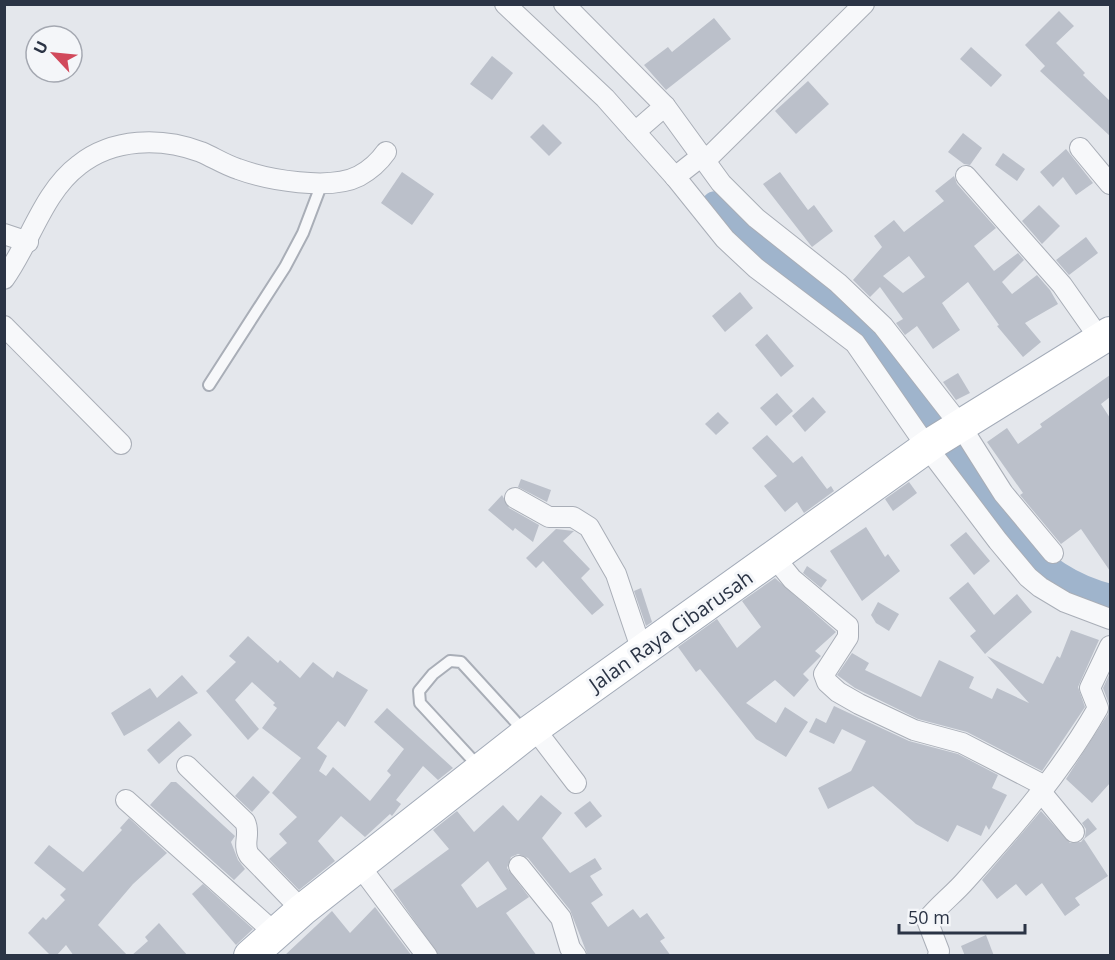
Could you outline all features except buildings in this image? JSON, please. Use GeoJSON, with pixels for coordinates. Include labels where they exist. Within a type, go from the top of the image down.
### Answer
{"type":"FeatureCollection","features":[{"type":"Feature","properties":{"kind":"main road","name":"Jalan Raya Cibarusah"},"geometry":{"type":"LineString","coordinates":[[250,956],[302,910],[530,731],[944,436],[1105,336]]}},
{"type":"Feature","properties":{"kind":"street"},"geometry":{"type":"LineString","coordinates":[[505,4],[639,128],[721,183],[756,218],[838,283],[869,332],[944,436],[998,541],[1028,577],[1040,587],[1065,602],[1110,619]]}},
{"type":"Feature","properties":{"kind":"street"},"geometry":{"type":"LineString","coordinates":[[564,4],[664,107],[693,164],[725,239],[756,268],[869,332],[944,436],[997,485],[1053,553]]}},
{"type":"Feature","properties":{"kind":"street"},"geometry":{"type":"LineString","coordinates":[[693,164],[864,4]]}},
{"type":"Feature","properties":{"kind":"street"},"geometry":{"type":"LineString","coordinates":[[639,128],[664,107]]}},
{"type":"Feature","properties":{"kind":"street"},"geometry":{"type":"LineString","coordinates":[[4,279],[18,238],[42,212],[63,181],[79,165],[116,146],[135,142],[179,145],[256,174],[322,183],[358,177],[378,163],[386,152]]}},
{"type":"Feature","properties":{"kind":"street"},"geometry":{"type":"LineString","coordinates":[[1080,148],[1110,184]]}},
{"type":"Feature","properties":{"kind":"street"},"geometry":{"type":"LineString","coordinates":[[966,176],[1105,336]]}},
{"type":"Feature","properties":{"kind":"street"},"geometry":{"type":"LineString","coordinates":[[4,326],[121,444]]}},
{"type":"Feature","properties":{"kind":"street"},"geometry":{"type":"LineString","coordinates":[[515,498],[549,517],[573,517],[589,527],[616,574],[642,651]]}},
{"type":"Feature","properties":{"kind":"street"},"geometry":{"type":"LineString","coordinates":[[775,558],[792,579],[848,626],[848,637],[824,674],[827,682],[838,692],[914,730],[976,749],[1043,789],[1074,832]]}},
{"type":"Feature","properties":{"kind":"street"},"geometry":{"type":"LineString","coordinates":[[938,956],[939,951],[927,920],[965,881],[1043,789],[1075,746],[1098,708],[1090,688],[1110,645]]}},
{"type":"Feature","properties":{"kind":"street"},"geometry":{"type":"LineString","coordinates":[[530,731],[576,783]]}},
{"type":"Feature","properties":{"kind":"street"},"geometry":{"type":"LineString","coordinates":[[187,766],[245,822],[248,829],[245,846],[249,855],[302,910]]}},
{"type":"Feature","properties":{"kind":"street"},"geometry":{"type":"LineString","coordinates":[[126,800],[275,933]]}},
{"type":"Feature","properties":{"kind":"street"},"geometry":{"type":"LineString","coordinates":[[359,865],[427,956]]}},
{"type":"Feature","properties":{"kind":"street"},"geometry":{"type":"LineString","coordinates":[[519,866],[561,918],[570,948],[576,956]]}},
{"type":"Feature","properties":{"kind":"lane"},"geometry":{"type":"LineString","coordinates":[[209,385],[285,267],[303,233],[322,183]]}},
{"type":"Feature","properties":{"kind":"lane"},"geometry":{"type":"LineString","coordinates":[[481,769],[420,703],[419,692],[450,661],[461,662],[530,731]]}},
{"type":"Feature","properties":{"kind":"waterway"},"geometry":{"type":"LineString","coordinates":[[716,206],[765,251],[853,315],[882,344],[1014,538],[1024,549],[1046,568],[1069,583],[1110,599]]}}]}
